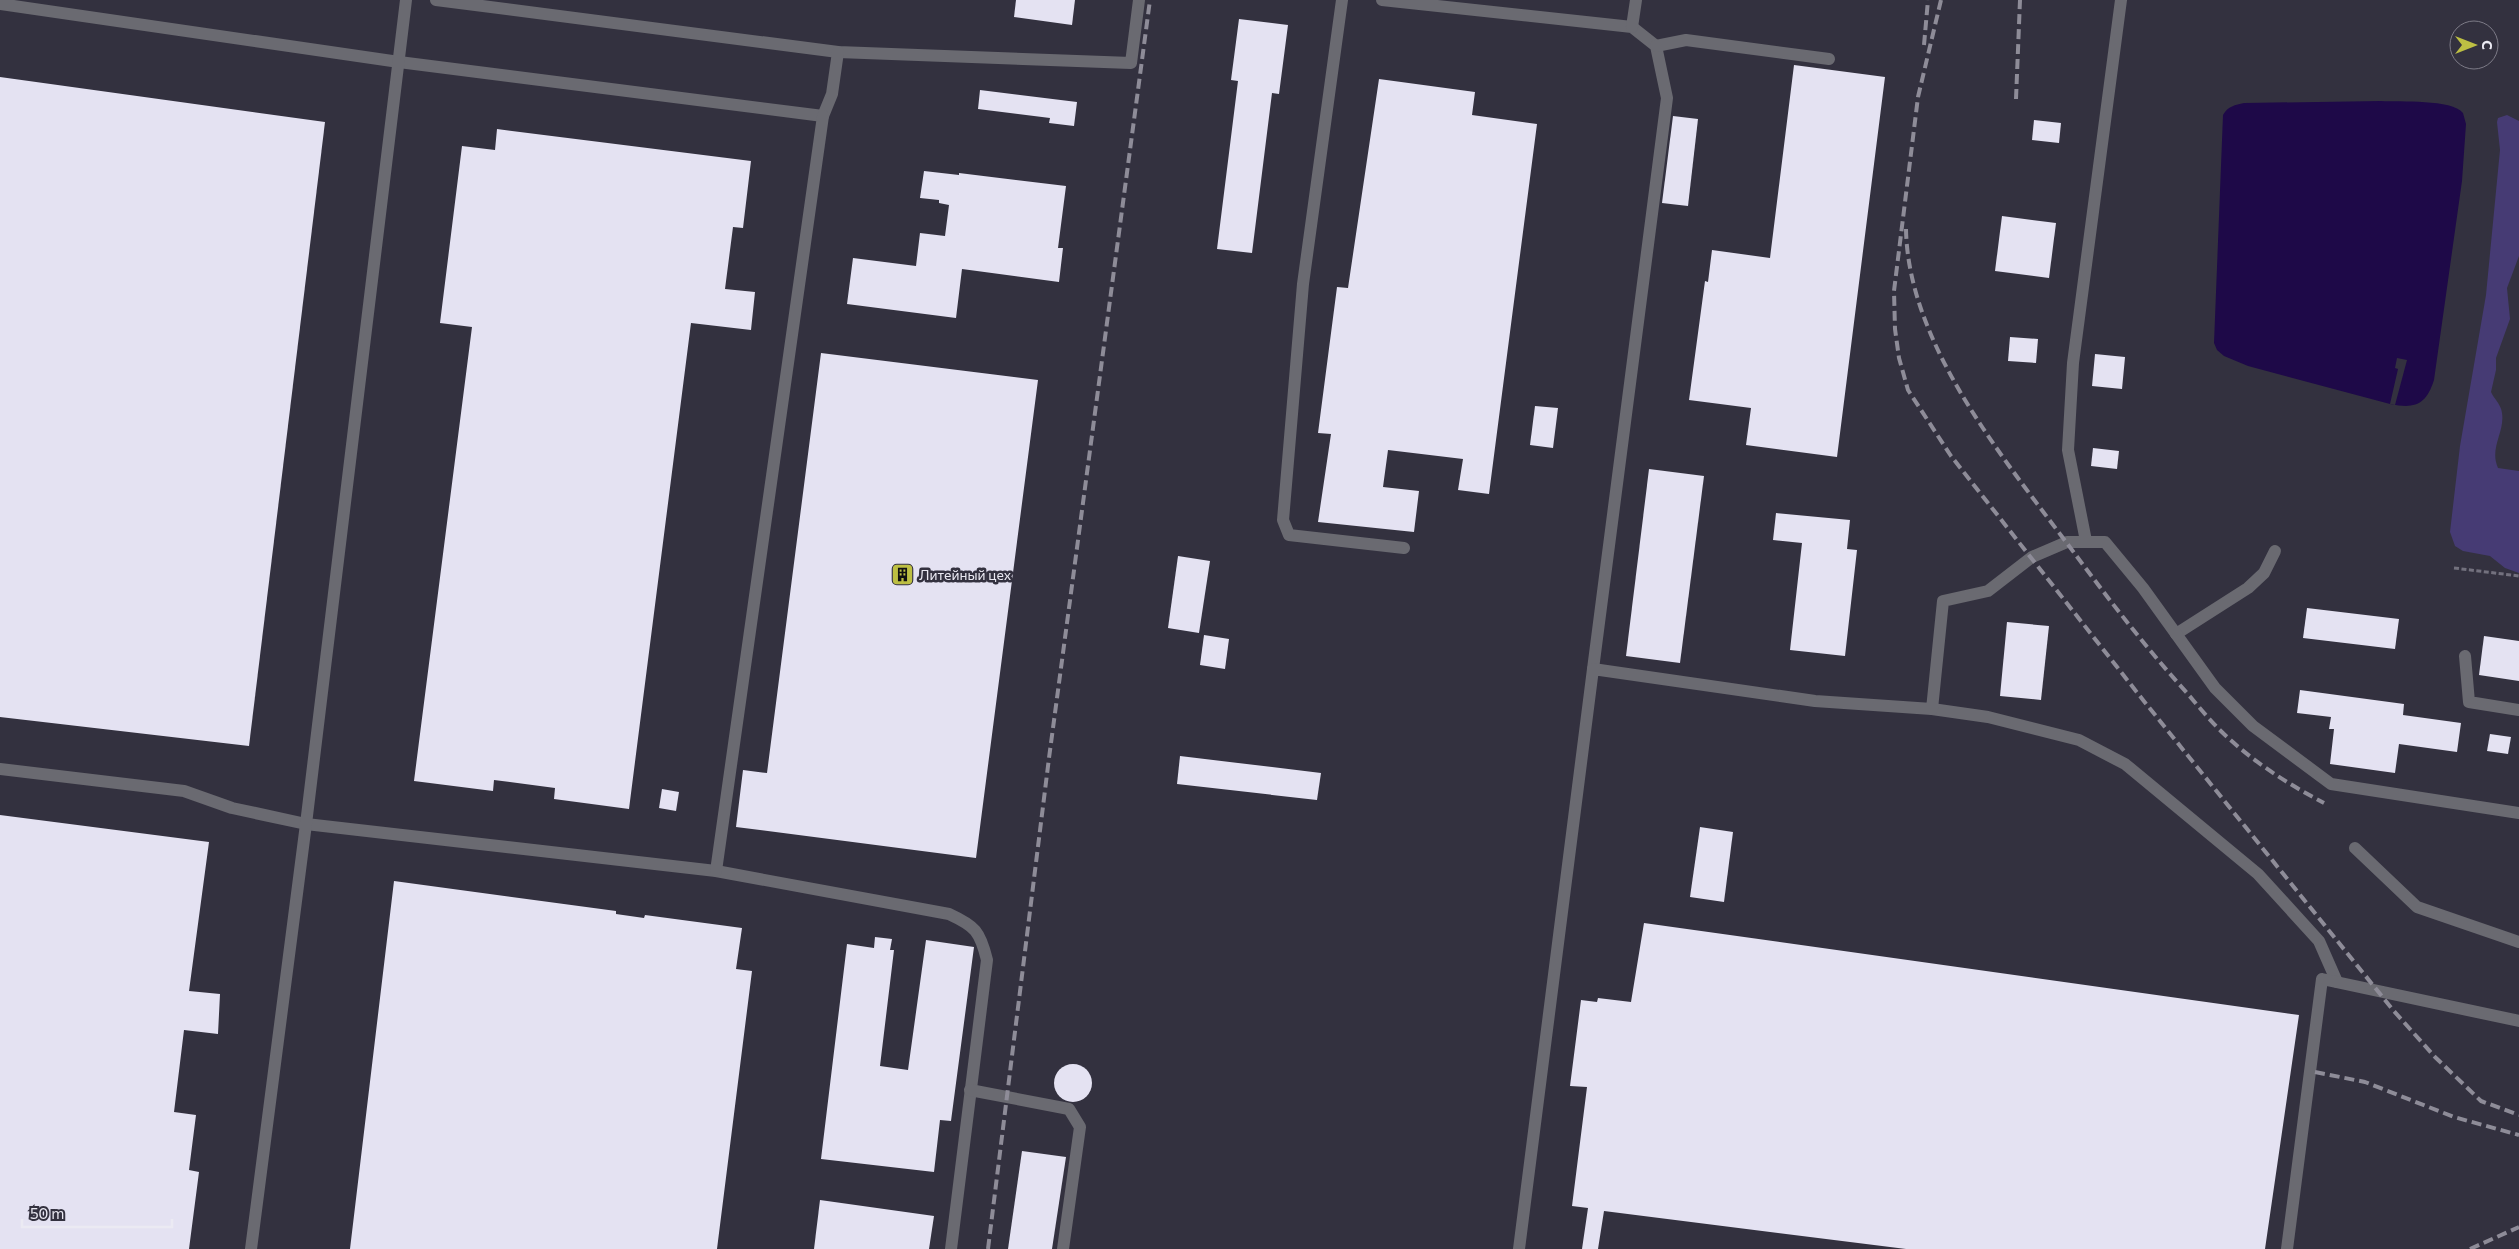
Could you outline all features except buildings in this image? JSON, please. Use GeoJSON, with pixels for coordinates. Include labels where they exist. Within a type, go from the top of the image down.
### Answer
{"type":"FeatureCollection","features":[{"type":"Feature","properties":{"kind":"lane"},"geometry":{"type":"LineString","coordinates":[[250,1249],[306,824],[406,0]]}},
{"type":"Feature","properties":{"kind":"lane"},"geometry":{"type":"LineString","coordinates":[[436,0],[838,52],[1131,63],[1139,0]]}},
{"type":"Feature","properties":{"kind":"lane"},"geometry":{"type":"LineString","coordinates":[[1342,0],[1303,284],[1283,520],[1289,535],[1404,548]]}},
{"type":"Feature","properties":{"kind":"lane"},"geometry":{"type":"LineString","coordinates":[[1382,0],[1632,27],[1656,46],[1667,98],[1519,1249]]}},
{"type":"Feature","properties":{"kind":"lane"},"geometry":{"type":"LineString","coordinates":[[1632,27],[1636,0]]}},
{"type":"Feature","properties":{"kind":"lane"},"geometry":{"type":"LineString","coordinates":[[2086,541],[2068,450],[2073,363],[2121,0]]}},
{"type":"Feature","properties":{"kind":"lane"},"geometry":{"type":"LineString","coordinates":[[0,4],[399,62],[824,116]]}},
{"type":"Feature","properties":{"kind":"lane"},"geometry":{"type":"LineString","coordinates":[[1656,46],[1686,40],[1830,59]]}},
{"type":"Feature","properties":{"kind":"lane"},"geometry":{"type":"LineString","coordinates":[[716,870],[824,116],[832,94],[838,52]]}},
{"type":"Feature","properties":{"kind":"lane"},"geometry":{"type":"LineString","coordinates":[[1932,710],[1943,601],[1988,591],[2032,557],[2067,542],[2105,542],[2215,688],[2253,726],[2331,784],[2519,813]]}},
{"type":"Feature","properties":{"kind":"lane"},"geometry":{"type":"LineString","coordinates":[[2176,634],[2248,588],[2264,573],[2275,551]]}},
{"type":"Feature","properties":{"kind":"lane"},"geometry":{"type":"LineString","coordinates":[[2465,656],[2469,702],[2519,710]]}},
{"type":"Feature","properties":{"kind":"lane"},"geometry":{"type":"LineString","coordinates":[[1593,669],[1815,701],[1932,710],[1988,717],[2079,740],[2125,764],[2258,874],[2319,940],[2337,982]]}},
{"type":"Feature","properties":{"kind":"lane"},"geometry":{"type":"LineString","coordinates":[[0,769],[184,791],[232,808],[306,824],[716,870],[940,912],[970,924],[982,939],[987,960],[951,1249]]}},
{"type":"Feature","properties":{"kind":"lane"},"geometry":{"type":"LineString","coordinates":[[2355,848],[2417,907],[2519,942]]}},
{"type":"Feature","properties":{"kind":"lane"},"geometry":{"type":"LineString","coordinates":[[2287,1249],[2322,979],[2519,1020]]}},
{"type":"Feature","properties":{"kind":"lane"},"geometry":{"type":"LineString","coordinates":[[970,1090],[1069,1109],[1080,1127],[1063,1249]]}},
{"type":"Feature","properties":{"kind":"path"},"geometry":{"type":"LineString","coordinates":[[2454,568],[2519,576]]}},
{"type":"Feature","properties":{"kind":"shaded area"},"geometry":{"type":"Polygon","coordinates":[[[2425,102],[2448,105],[2463,113],[2466,124],[2462,181],[2434,380],[2423,400],[2406,406],[2390,404],[2248,366],[2224,356],[2217,350],[2214,343],[2223,115],[2225,112],[2232,106],[2244,103],[2425,102]]]}},
{"type":"Feature","properties":{"kind":"shaded area"},"geometry":{"type":"Polygon","coordinates":[[[2507,115],[2519,121],[2519,256],[2507,288],[2510,319],[2496,358],[2496,370],[2491,392],[2502,413],[2495,454],[2498,468],[2519,471],[2519,573],[2505,568],[2490,556],[2463,551],[2455,546],[2450,532],[2460,446],[2486,295],[2500,150],[2497,122],[2498,118],[2507,115]]]}},
{"type":"Feature","properties":{"kind":"pier"},"geometry":{"type":"Polygon","coordinates":[[[2397,358],[2407,360],[2395,405],[2390,404],[2398,369],[2395,368],[2397,358]]]}},
{"type":"Feature","properties":{"kind":"railway"},"geometry":{"type":"LineString","coordinates":[[988,1249],[1049,758],[1150,0]]}},
{"type":"Feature","properties":{"kind":"railway"},"geometry":{"type":"LineString","coordinates":[[1924,45],[1928,0]]}},
{"type":"Feature","properties":{"kind":"railway"},"geometry":{"type":"LineString","coordinates":[[1941,0],[1918,97],[1894,291],[1895,329],[1899,358],[1908,390],[1951,456],[2143,700],[2393,1010],[2435,1057],[2481,1101],[2519,1115]]}},
{"type":"Feature","properties":{"kind":"railway"},"geometry":{"type":"LineString","coordinates":[[2016,99],[2020,0]]}},
{"type":"Feature","properties":{"kind":"railway"},"geometry":{"type":"LineString","coordinates":[[1906,229],[1911,274],[1924,318],[1943,361],[1967,404],[2023,485],[2131,627],[2215,725],[2260,764],[2285,781],[2324,803]]}},
{"type":"Feature","properties":{"kind":"railway"},"geometry":{"type":"LineString","coordinates":[[2315,1072],[2365,1082],[2454,1117],[2519,1135]]}},
{"type":"Feature","properties":{"kind":"railway"},"geometry":{"type":"LineString","coordinates":[[2470,1249],[2519,1227]]}},
{"type":"Feature","properties":{"kind":"place","name":"Литейный цех"},"geometry":{"type":"Point","coordinates":[903,575]}}]}
